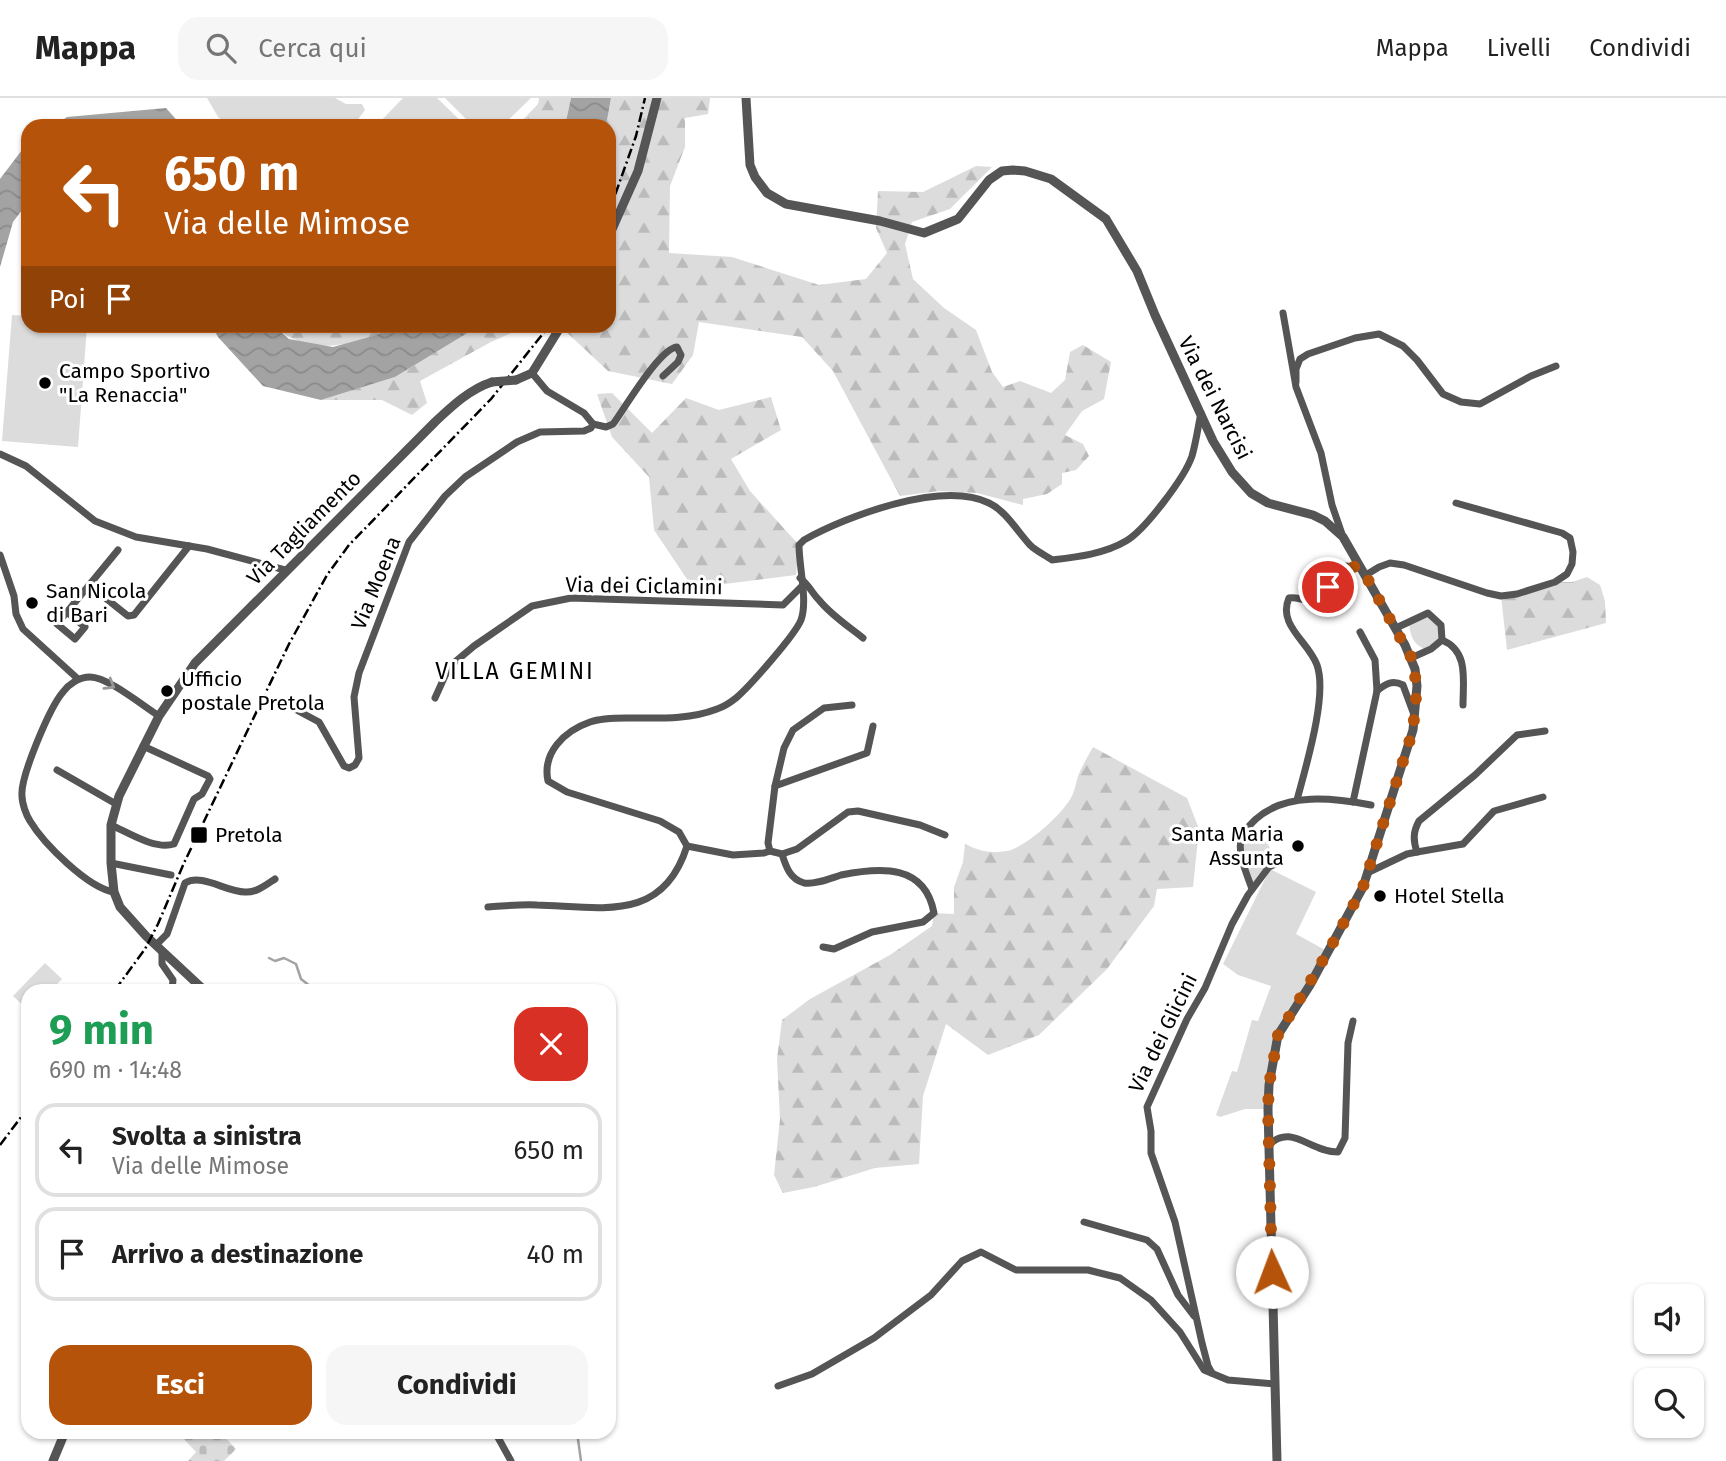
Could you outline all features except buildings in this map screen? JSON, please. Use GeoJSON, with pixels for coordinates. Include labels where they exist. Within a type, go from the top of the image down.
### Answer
{"type":"FeatureCollection","features":[{"type":"Feature","properties":{"kind":"street"},"geometry":{"type":"LineString","coordinates":[[616,220],[638,171],[657,98]]}},
{"type":"Feature","properties":{"kind":"street","name":"Via dei Narcisi"},"geometry":{"type":"LineString","coordinates":[[747,98],[750,165],[760,186],[777,199],[797,207],[880,221],[923,233],[957,219],[989,180],[1002,171],[1025,170],[1051,179],[1106,219],[1138,271],[1155,316],[1221,456],[1240,483],[1251,493],[1278,507],[1313,515],[1325,521],[1343,537],[1411,657],[1417,686],[1413,730],[1363,887],[1278,1035],[1269,1085],[1277,1461]]}},
{"type":"Feature","properties":{"kind":"street"},"geometry":{"type":"LineString","coordinates":[[1283,313],[1296,382],[1321,453],[1332,505],[1343,537]]}},
{"type":"Feature","properties":{"kind":"street"},"geometry":{"type":"LineString","coordinates":[[557,333],[532,373],[547,391],[584,413],[593,424]]}},
{"type":"Feature","properties":{"kind":"street"},"geometry":{"type":"LineString","coordinates":[[1296,382],[1296,369],[1300,359],[1308,354],[1354,338],[1379,334],[1403,346],[1443,394],[1461,402],[1480,404],[1531,376],[1556,366]]}},
{"type":"Feature","properties":{"kind":"street","name":"Via Moena"},"geometry":{"type":"LineString","coordinates":[[289,706],[319,722],[344,766],[349,768],[355,765],[359,758],[354,697],[359,673],[409,542],[445,496],[465,477],[517,442],[540,432],[584,431],[593,424],[606,427],[613,424],[659,359],[671,348],[677,347],[681,355],[678,362],[663,376]]}},
{"type":"Feature","properties":{"kind":"street","name":"Via Tagliamento"},"geometry":{"type":"LineString","coordinates":[[198,984],[128,917],[114,892],[111,825],[116,804],[159,716],[195,663],[448,409],[481,385],[516,380],[532,373]]}},
{"type":"Feature","properties":{"kind":"street"},"geometry":{"type":"LineString","coordinates":[[488,907],[624,906],[644,901],[674,877],[687,846],[679,832],[660,821],[592,797],[567,792],[548,781],[545,770],[550,753],[562,737],[590,721],[613,718],[664,719],[696,715],[718,709],[735,698],[794,632],[802,618],[799,545],[804,540],[865,512],[947,495],[968,495],[991,503],[1033,548],[1052,560],[1102,552],[1127,540],[1151,518],[1181,477],[1191,458],[1201,412]]}},
{"type":"Feature","properties":{"kind":"street"},"geometry":{"type":"LineString","coordinates":[[0,454],[26,466],[95,522],[136,537],[189,546],[285,570]]}},
{"type":"Feature","properties":{"kind":"street"},"geometry":{"type":"LineString","coordinates":[[1297,800],[1314,729],[1320,680],[1317,665],[1288,622],[1285,607],[1289,598],[1298,596],[1311,601],[1318,598],[1328,587],[1332,572],[1338,566],[1348,565],[1364,572],[1390,563],[1404,565],[1501,596],[1555,582],[1567,574],[1572,564],[1573,552],[1570,538],[1562,533],[1456,503]]}},
{"type":"Feature","properties":{"kind":"street"},"geometry":{"type":"LineString","coordinates":[[89,585],[128,616],[134,615],[189,546]]}},
{"type":"Feature","properties":{"kind":"street"},"geometry":{"type":"LineString","coordinates":[[66,612],[118,550]]}},
{"type":"Feature","properties":{"kind":"street"},"geometry":{"type":"LineString","coordinates":[[0,555],[14,596],[16,614],[23,629],[78,679]]}},
{"type":"Feature","properties":{"kind":"street"},"geometry":{"type":"LineString","coordinates":[[801,582],[809,585],[817,599],[863,638]]}},
{"type":"Feature","properties":{"kind":"street","name":"Via dei Ciclamini"},"geometry":{"type":"LineString","coordinates":[[435,698],[449,667],[474,646],[532,606],[571,598],[783,605],[801,582]]}},
{"type":"Feature","properties":{"kind":"street"},"geometry":{"type":"LineString","coordinates":[[1396,628],[1428,613],[1441,625],[1442,640]]}},
{"type":"Feature","properties":{"kind":"street"},"geometry":{"type":"LineString","coordinates":[[1353,802],[1377,691],[1375,660],[1360,632]]}},
{"type":"Feature","properties":{"kind":"street"},"geometry":{"type":"LineString","coordinates":[[1411,657],[1431,649],[1442,640]]}},
{"type":"Feature","properties":{"kind":"street"},"geometry":{"type":"LineString","coordinates":[[1442,640],[1453,644],[1460,655],[1463,705]]}},
{"type":"Feature","properties":{"kind":"street"},"geometry":{"type":"LineString","coordinates":[[114,892],[106,891],[90,881],[57,853],[29,820],[21,793],[25,774],[54,704],[78,679],[102,679],[159,716]]}},
{"type":"Feature","properties":{"kind":"street"},"geometry":{"type":"LineString","coordinates":[[1377,691],[1385,684],[1397,682],[1404,685],[1414,719]]}},
{"type":"Feature","properties":{"kind":"street"},"geometry":{"type":"LineString","coordinates":[[770,851],[768,843],[775,786],[784,747],[793,730],[824,708],[852,705]]}},
{"type":"Feature","properties":{"kind":"street"},"geometry":{"type":"LineString","coordinates":[[775,786],[867,753],[873,726]]}},
{"type":"Feature","properties":{"kind":"street"},"geometry":{"type":"LineString","coordinates":[[1417,852],[1413,842],[1419,821],[1475,775],[1517,735],[1545,731]]}},
{"type":"Feature","properties":{"kind":"street"},"geometry":{"type":"LineString","coordinates":[[111,825],[155,843],[169,846],[174,844],[194,799],[202,794],[210,779],[143,746]]}},
{"type":"Feature","properties":{"kind":"street"},"geometry":{"type":"LineString","coordinates":[[57,770],[116,804]]}},
{"type":"Feature","properties":{"kind":"street"},"geometry":{"type":"LineString","coordinates":[[1367,873],[1407,854],[1463,844],[1494,811],[1543,797]]}},
{"type":"Feature","properties":{"kind":"street"},"geometry":{"type":"LineString","coordinates":[[1252,889],[1241,851],[1242,836],[1262,814],[1277,804],[1297,800],[1343,800],[1371,805]]}},
{"type":"Feature","properties":{"kind":"street"},"geometry":{"type":"LineString","coordinates":[[687,846],[733,855],[770,851],[782,854],[797,849],[848,812],[858,811],[920,825],[945,835]]}},
{"type":"Feature","properties":{"kind":"street"},"geometry":{"type":"LineString","coordinates":[[782,854],[788,871],[797,880],[808,884],[862,872],[899,872],[913,877],[931,899],[934,913],[923,922],[872,932],[834,948],[823,947]]}},
{"type":"Feature","properties":{"kind":"street","name":"Via dei Glicini"},"geometry":{"type":"LineString","coordinates":[[1212,1373],[1196,1320],[1175,1222],[1151,1153],[1147,1107],[1186,1019],[1205,988],[1224,939],[1252,889],[1269,867],[1281,861]]}},
{"type":"Feature","properties":{"kind":"street"},"geometry":{"type":"LineString","coordinates":[[111,863],[171,875]]}},
{"type":"Feature","properties":{"kind":"street"},"geometry":{"type":"LineString","coordinates":[[173,984],[173,980],[162,964],[159,948],[185,883],[188,880],[196,880],[244,892],[257,890],[275,879]]}},
{"type":"Feature","properties":{"kind":"street"},"geometry":{"type":"LineString","coordinates":[[1269,1145],[1277,1137],[1286,1135],[1326,1152],[1338,1152],[1345,1138],[1348,1043],[1353,1021]]}},
{"type":"Feature","properties":{"kind":"street","name":"Via dei Glicini"},"geometry":{"type":"LineString","coordinates":[[1084,1222],[1147,1240],[1157,1249],[1178,1295],[1196,1320]]}},
{"type":"Feature","properties":{"kind":"street"},"geometry":{"type":"LineString","coordinates":[[778,1386],[812,1374],[874,1338],[931,1295],[961,1261],[981,1252],[1016,1270],[1088,1270],[1120,1278],[1151,1300],[1180,1332],[1204,1370],[1228,1380],[1275,1384]]}},
{"type":"Feature","properties":{"kind":"street"},"geometry":{"type":"LineString","coordinates":[[53,1461],[62,1439]]}},
{"type":"Feature","properties":{"kind":"street"},"geometry":{"type":"LineString","coordinates":[[499,1439],[512,1461]]}},
{"type":"Feature","properties":{"kind":"green space"},"geometry":{"type":"Polygon","coordinates":[[[207,98],[335,98],[346,104],[362,104],[365,110],[358,119],[218,117],[207,98]]]}},
{"type":"Feature","properties":{"kind":"green space"},"geometry":{"type":"Polygon","coordinates":[[[403,98],[437,98],[459,119],[383,119],[403,98]]]}},
{"type":"Feature","properties":{"kind":"green space"},"geometry":{"type":"Polygon","coordinates":[[[445,98],[531,98],[509,119],[466,119],[445,98]]]}},
{"type":"Feature","properties":{"kind":"green space"},"geometry":{"type":"Polygon","coordinates":[[[539,98],[571,98],[566,119],[524,119],[538,104],[539,98]]]}},
{"type":"Feature","properties":{"kind":"green space"},"geometry":{"type":"Polygon","coordinates":[[[611,98],[710,98],[708,114],[685,118],[685,147],[670,186],[669,253],[732,257],[819,285],[866,279],[887,253],[876,228],[878,191],[923,192],[976,166],[992,167],[950,209],[912,222],[905,244],[913,279],[944,308],[976,330],[992,372],[1003,387],[1020,381],[1051,393],[1065,380],[1070,352],[1083,345],[1111,362],[1104,399],[1082,411],[1065,435],[1083,444],[1089,456],[1076,470],[1062,473],[1062,484],[1047,494],[1023,499],[1023,505],[977,493],[939,491],[900,496],[833,371],[802,337],[699,322],[693,355],[672,384],[608,371],[567,333],[616,333],[616,119],[607,119],[611,98]]]}},
{"type":"Feature","properties":{"kind":"green space","name":"Campo Sportivo \"La Renaccia\""},"geometry":{"type":"Polygon","coordinates":[[[12,315],[21,316],[21,333],[86,333],[78,447],[2,441],[12,315]]]}},
{"type":"Feature","properties":{"kind":"green space"},"geometry":{"type":"Polygon","coordinates":[[[284,333],[381,333],[336,345],[304,343],[284,333]]]}},
{"type":"Feature","properties":{"kind":"green space"},"geometry":{"type":"Polygon","coordinates":[[[467,333],[511,333],[420,381],[427,403],[412,415],[382,400],[321,400],[395,377],[467,333]]]}},
{"type":"Feature","properties":{"kind":"green space"},"geometry":{"type":"Polygon","coordinates":[[[612,393],[652,433],[686,398],[719,410],[771,397],[781,430],[731,459],[750,491],[799,545],[796,575],[693,588],[654,530],[649,477],[612,437],[597,394],[612,393]]]}},
{"type":"Feature","properties":{"kind":"green space"},"geometry":{"type":"Polygon","coordinates":[[[1587,577],[1600,585],[1605,601],[1606,623],[1507,650],[1501,596],[1587,577]]]}},
{"type":"Feature","properties":{"kind":"green space"},"geometry":{"type":"Polygon","coordinates":[[[1428,617],[1439,628],[1439,639],[1424,649],[1413,639],[1409,625],[1428,617]]]}},
{"type":"Feature","properties":{"kind":"green space"},"geometry":{"type":"Polygon","coordinates":[[[1093,747],[1187,798],[1199,829],[1193,887],[1157,889],[1154,906],[1107,969],[1039,1035],[988,1055],[946,1024],[923,1096],[919,1164],[875,1168],[814,1187],[783,1193],[774,1175],[780,1119],[777,1059],[782,1020],[810,999],[890,955],[932,926],[934,913],[954,914],[954,887],[963,862],[965,844],[985,851],[1001,852],[1015,848],[1034,837],[1073,794],[1080,772],[1093,747]]]}},
{"type":"Feature","properties":{"kind":"green space"},"geometry":{"type":"Polygon","coordinates":[[[1250,824],[1269,846],[1274,863],[1252,889],[1246,873],[1242,836],[1250,824]]]}},
{"type":"Feature","properties":{"kind":"green space"},"geometry":{"type":"Polygon","coordinates":[[[1270,869],[1316,892],[1296,934],[1325,950],[1278,1035],[1268,1109],[1245,1109],[1220,1117],[1216,1115],[1232,1071],[1237,1072],[1252,1020],[1258,1021],[1271,986],[1238,975],[1223,964],[1270,869]]]}},
{"type":"Feature","properties":{"kind":"green space"},"geometry":{"type":"Polygon","coordinates":[[[45,963],[62,979],[57,984],[25,984],[45,963]]]}},
{"type":"Feature","properties":{"kind":"green space"},"geometry":{"type":"Polygon","coordinates":[[[21,988],[21,1003],[13,996],[21,988]]]}},
{"type":"Feature","properties":{"kind":"green space"},"geometry":{"type":"Polygon","coordinates":[[[184,1439],[227,1439],[236,1449],[224,1461],[188,1461],[196,1452],[184,1439]]]}},
{"type":"Feature","properties":{"kind":"water"},"geometry":{"type":"Polygon","coordinates":[[[571,98],[611,98],[607,119],[566,119],[571,98]]]}},
{"type":"Feature","properties":{"kind":"water"},"geometry":{"type":"Polygon","coordinates":[[[166,108],[176,119],[64,119],[166,108]]]}},
{"type":"Feature","properties":{"kind":"water"},"geometry":{"type":"Polygon","coordinates":[[[21,151],[21,211],[13,222],[0,267],[0,179],[21,151]]]}},
{"type":"Feature","properties":{"kind":"water"},"geometry":{"type":"Polygon","coordinates":[[[216,333],[282,333],[289,339],[333,347],[381,333],[467,333],[395,377],[321,400],[263,386],[216,333]]]}},
{"type":"Feature","properties":{"kind":"waterway"},"geometry":{"type":"LineString","coordinates":[[269,958],[275,961],[284,958],[296,964],[301,979],[307,984]]}},
{"type":"Feature","properties":{"kind":"waterway"},"geometry":{"type":"LineString","coordinates":[[578,1439],[581,1461]]}},
{"type":"Feature","properties":{"kind":"railway"},"geometry":{"type":"LineString","coordinates":[[616,192],[636,136],[645,98]]}},
{"type":"Feature","properties":{"kind":"railway"},"geometry":{"type":"LineString","coordinates":[[119,984],[145,949],[158,924],[184,863],[289,644],[327,575],[349,545],[491,399],[543,333]]}},
{"type":"Feature","properties":{"kind":"railway"},"geometry":{"type":"LineString","coordinates":[[0,1145],[21,1117]]}},
{"type":"Feature","properties":{"kind":"place","name":"Campo Sportivo \"La Renaccia\""},"geometry":{"type":"Point","coordinates":[45,383]}},
{"type":"Feature","properties":{"kind":"place","name":"San Nicola di Bari"},"geometry":{"type":"Point","coordinates":[32,603]}},
{"type":"Feature","properties":{"kind":"place","name":"Ufficio postale Pretola"},"geometry":{"type":"Point","coordinates":[167,691]}},
{"type":"Feature","properties":{"kind":"place","name":"Pretola"},"geometry":{"type":"Point","coordinates":[199,835]}},
{"type":"Feature","properties":{"kind":"place","name":"Santa Maria Assunta"},"geometry":{"type":"Point","coordinates":[1298,846]}},
{"type":"Feature","properties":{"kind":"place","name":"Hotel Stella"},"geometry":{"type":"Point","coordinates":[1380,896]}},
{"type":"Feature","properties":{"kind":"district","name":"VILLA GEMINI"},"geometry":{"type":"Point","coordinates":[515,671]}},
{"type":"Feature","properties":{"kind":"route"},"geometry":{"type":"LineString","coordinates":[[1272,1272],[1268,1109],[1269,1085],[1278,1035],[1310,985],[1363,887],[1413,730],[1417,686],[1411,657],[1362,569],[1348,565],[1338,566],[1332,572],[1328,587]]}}]}
